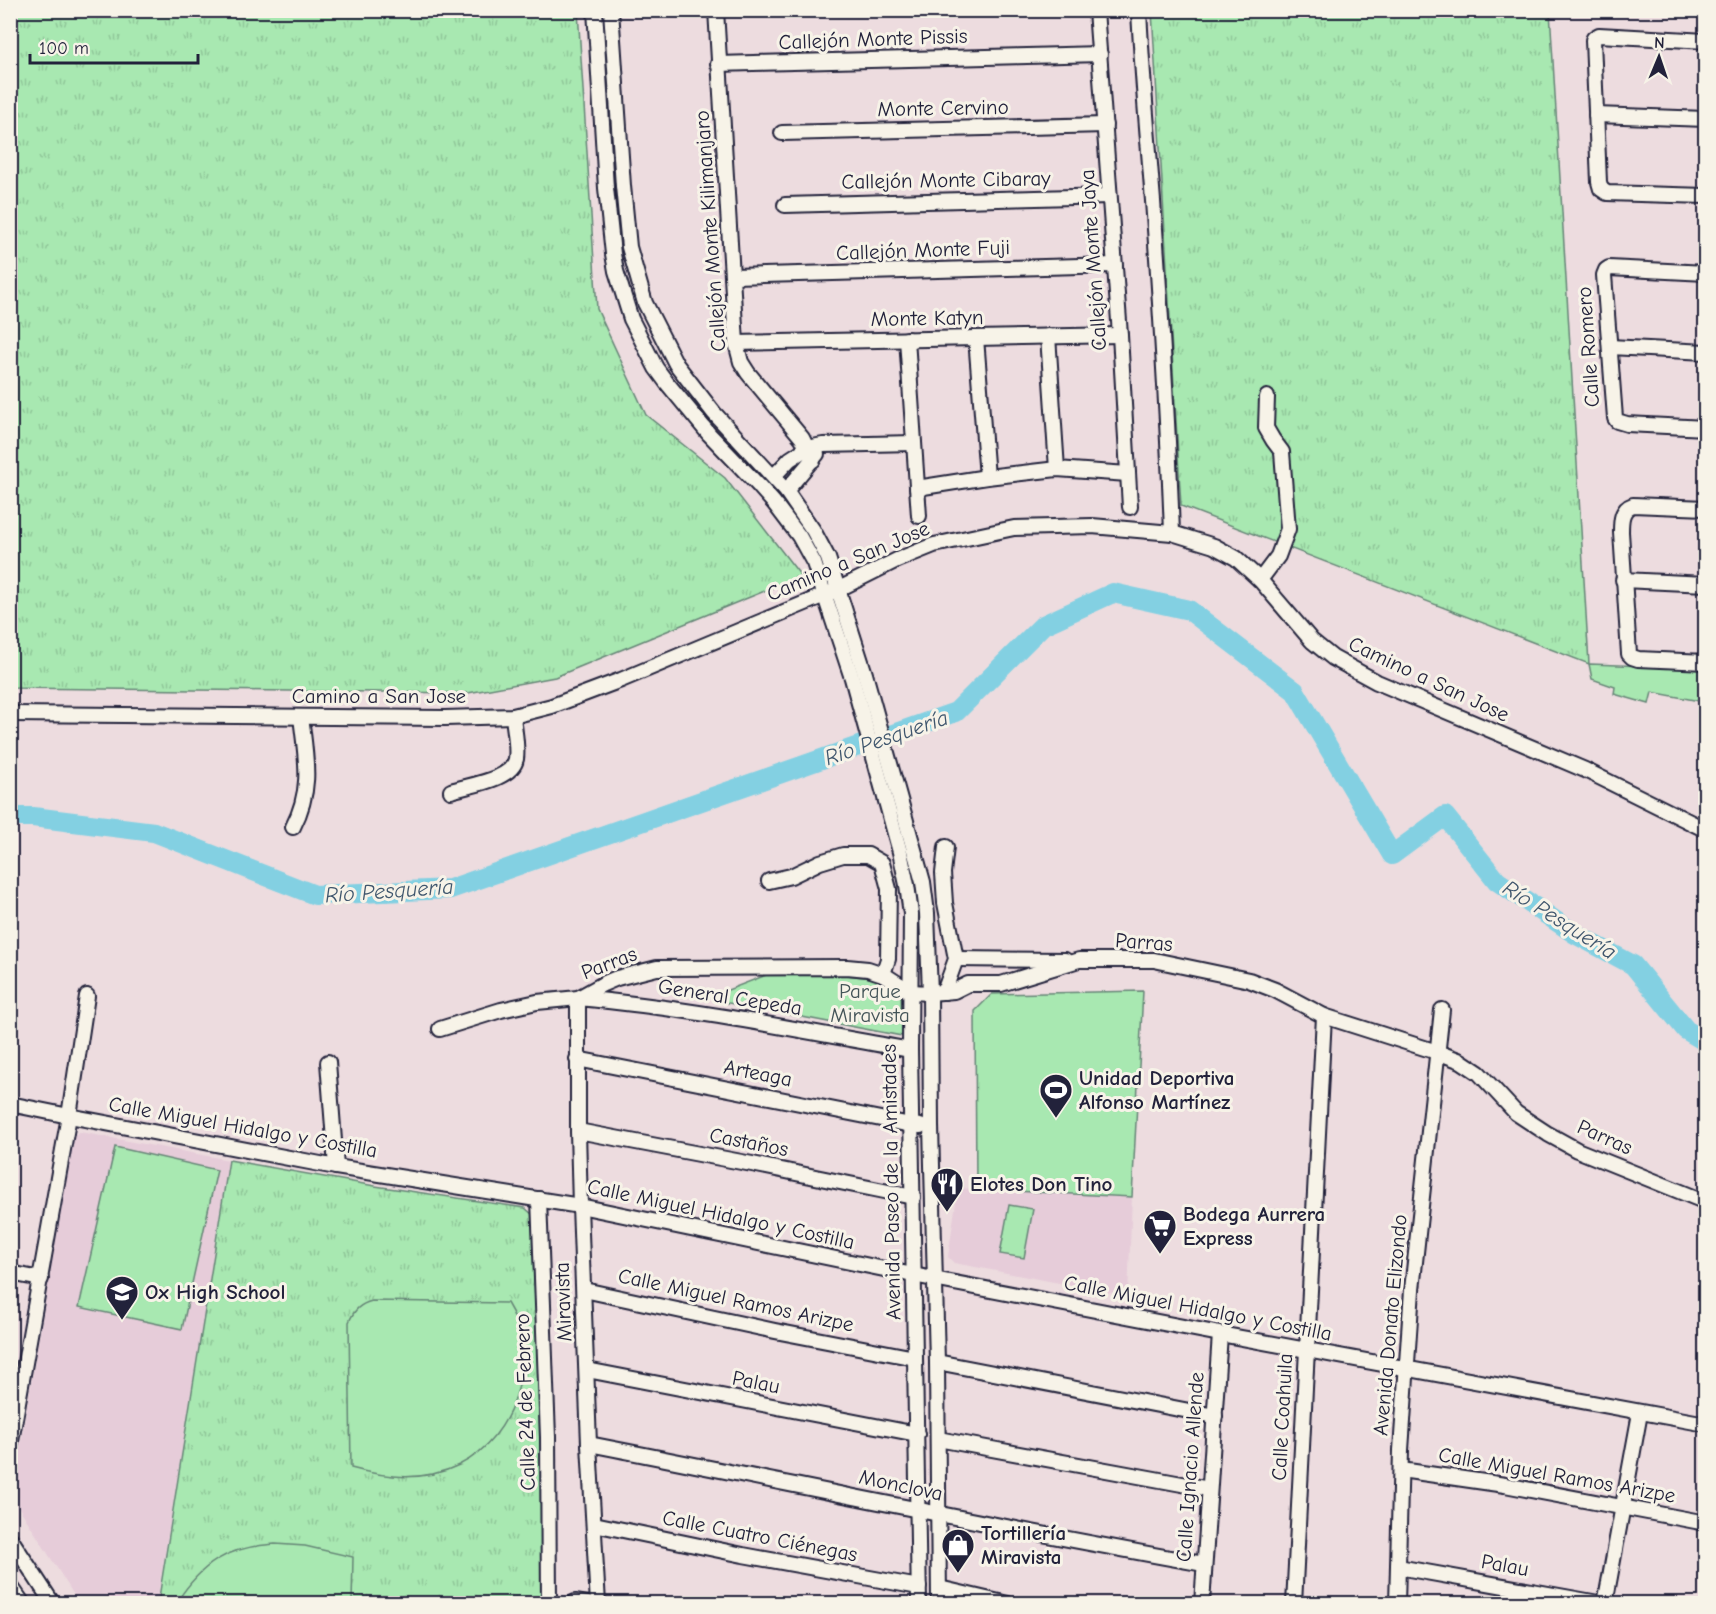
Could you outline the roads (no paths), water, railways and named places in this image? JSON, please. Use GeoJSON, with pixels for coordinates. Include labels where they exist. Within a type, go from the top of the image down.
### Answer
{"type":"FeatureCollection","features":[{"type":"Feature","properties":{"kind":"street","name":"Avenida Paseo de la Amistades"},"geometry":{"type":"LineString","coordinates":[[595,10],[606,188],[613,254],[631,319],[656,368],[667,383],[709,434],[759,486],[799,536],[814,563],[824,594],[858,676],[923,882],[928,949],[937,993],[931,1126],[937,1362],[939,1604]]}},
{"type":"Feature","properties":{"kind":"street","name":"Avenida Paseo de la Amistades"},"geometry":{"type":"LineString","coordinates":[[612,10],[629,247],[645,303],[676,364],[687,380],[714,413],[786,491],[828,558],[839,589],[907,885],[911,914],[909,1050],[919,1604]]}},
{"type":"Feature","properties":{"kind":"street","name":"Callejón Monte Kilimanjaro"},"geometry":{"type":"LineString","coordinates":[[716,10],[736,343],[741,362],[748,373],[802,438],[810,454]]}},
{"type":"Feature","properties":{"kind":"street","name":"Callejón Monte Jaya"},"geometry":{"type":"LineString","coordinates":[[1096,10],[1130,507]]}},
{"type":"Feature","properties":{"kind":"street"},"geometry":{"type":"LineString","coordinates":[[1139,10],[1169,430],[1172,533]]}},
{"type":"Feature","properties":{"kind":"street"},"geometry":{"type":"LineString","coordinates":[[1706,40],[1599,35],[1593,40],[1601,189],[1607,193],[1706,196]]}},
{"type":"Feature","properties":{"kind":"street","name":"Callejón Monte Pissis"},"geometry":{"type":"LineString","coordinates":[[718,64],[1100,54]]}},
{"type":"Feature","properties":{"kind":"street"},"geometry":{"type":"LineString","coordinates":[[1596,115],[1706,119]]}},
{"type":"Feature","properties":{"kind":"street","name":"Monte Cervino"},"geometry":{"type":"LineString","coordinates":[[782,133],[1105,125]]}},
{"type":"Feature","properties":{"kind":"street","name":"Callejón Monte Cibaray"},"geometry":{"type":"LineString","coordinates":[[785,205],[1109,196]]}},
{"type":"Feature","properties":{"kind":"street","name":"Callejón Monte Fuji"},"geometry":{"type":"LineString","coordinates":[[733,276],[1115,265]]}},
{"type":"Feature","properties":{"kind":"street","name":"Calle Romero"},"geometry":{"type":"LineString","coordinates":[[1706,273],[1610,268],[1604,275],[1614,414],[1617,421],[1627,424],[1706,428]]}},
{"type":"Feature","properties":{"kind":"street","name":"Monte Katyn"},"geometry":{"type":"LineString","coordinates":[[736,343],[1120,335]]}},
{"type":"Feature","properties":{"kind":"street"},"geometry":{"type":"LineString","coordinates":[[1048,336],[1057,469]]}},
{"type":"Feature","properties":{"kind":"street"},"geometry":{"type":"LineString","coordinates":[[976,338],[987,477]]}},
{"type":"Feature","properties":{"kind":"street"},"geometry":{"type":"LineString","coordinates":[[907,339],[919,516]]}},
{"type":"Feature","properties":{"kind":"street"},"geometry":{"type":"LineString","coordinates":[[1610,347],[1706,351]]}},
{"type":"Feature","properties":{"kind":"street"},"geometry":{"type":"LineString","coordinates":[[1260,580],[1278,556],[1288,529],[1282,452],[1266,428],[1267,397]]}},
{"type":"Feature","properties":{"kind":"street"},"geometry":{"type":"LineString","coordinates":[[774,476],[790,459],[810,454],[823,445],[914,442]]}},
{"type":"Feature","properties":{"kind":"street"},"geometry":{"type":"LineString","coordinates":[[786,491],[810,454]]}},
{"type":"Feature","properties":{"kind":"street"},"geometry":{"type":"LineString","coordinates":[[917,488],[1057,469],[1128,474]]}},
{"type":"Feature","properties":{"kind":"street"},"geometry":{"type":"LineString","coordinates":[[1706,508],[1633,505],[1624,511],[1621,522],[1629,654],[1638,659],[1706,662]]}},
{"type":"Feature","properties":{"kind":"street","name":"Camino a San Jose"},"geometry":{"type":"LineString","coordinates":[[10,714],[445,718],[513,716],[587,694],[839,589],[897,560],[934,545],[1014,528],[1092,526],[1172,533],[1214,546],[1236,558],[1260,580],[1312,641],[1333,658],[1377,682],[1585,770],[1706,830]]}},
{"type":"Feature","properties":{"kind":"street"},"geometry":{"type":"LineString","coordinates":[[1623,580],[1706,584]]}},
{"type":"Feature","properties":{"kind":"street"},"geometry":{"type":"LineString","coordinates":[[451,790],[503,776],[512,770],[516,756],[513,716]]}},
{"type":"Feature","properties":{"kind":"street"},"geometry":{"type":"LineString","coordinates":[[292,827],[299,814],[308,773],[301,717]]}},
{"type":"Feature","properties":{"kind":"street"},"geometry":{"type":"LineString","coordinates":[[937,993],[956,959],[945,903],[943,873],[946,847]]}},
{"type":"Feature","properties":{"kind":"street"},"geometry":{"type":"LineString","coordinates":[[769,881],[791,876],[820,862],[843,855],[868,855],[882,863],[889,889],[888,959],[883,974]]}},
{"type":"Feature","properties":{"kind":"street"},"geometry":{"type":"LineString","coordinates":[[956,959],[1078,960]]}},
{"type":"Feature","properties":{"kind":"street","name":"Parras"},"geometry":{"type":"LineString","coordinates":[[440,1029],[501,1010],[537,1002],[578,998],[617,978],[657,968],[868,969],[883,974],[911,992],[937,993],[954,991],[968,984],[1001,984],[1078,960],[1154,960],[1221,973],[1262,985],[1324,1016],[1461,1061],[1479,1073],[1515,1113],[1548,1134],[1577,1150],[1706,1202]]}},
{"type":"Feature","properties":{"kind":"street"},"geometry":{"type":"LineString","coordinates":[[10,1447],[69,1116],[87,996]]}},
{"type":"Feature","properties":{"kind":"street","name":"General Cepeda"},"geometry":{"type":"LineString","coordinates":[[578,998],[718,1015],[909,1050]]}},
{"type":"Feature","properties":{"kind":"street","name":"Miravista"},"geometry":{"type":"LineString","coordinates":[[578,998],[580,1206],[598,1604]]}},
{"type":"Feature","properties":{"kind":"street","name":"Avenida Donato Elizondo"},"geometry":{"type":"LineString","coordinates":[[1397,1604],[1401,1470],[1412,1290],[1443,1010]]}},
{"type":"Feature","properties":{"kind":"street","name":"Calle Coahuila"},"geometry":{"type":"LineString","coordinates":[[1294,1604],[1324,1016]]}},
{"type":"Feature","properties":{"kind":"street","name":"Arteaga"},"geometry":{"type":"LineString","coordinates":[[577,1059],[911,1125],[931,1126]]}},
{"type":"Feature","properties":{"kind":"street"},"geometry":{"type":"LineString","coordinates":[[328,1062],[336,1167]]}},
{"type":"Feature","properties":{"kind":"street","name":"Calle Miguel Hidalgo y Costilla"},"geometry":{"type":"LineString","coordinates":[[10,1104],[336,1167],[580,1206],[913,1275],[1706,1424]]}},
{"type":"Feature","properties":{"kind":"street","name":"Castaños"},"geometry":{"type":"LineString","coordinates":[[578,1131],[913,1197]]}},
{"type":"Feature","properties":{"kind":"street","name":"Calle 24 de Febrero"},"geometry":{"type":"LineString","coordinates":[[539,1199],[548,1437],[549,1604]]}},
{"type":"Feature","properties":{"kind":"street"},"geometry":{"type":"LineString","coordinates":[[10,1273],[41,1279]]}},
{"type":"Feature","properties":{"kind":"street","name":"Calle Miguel Ramos Arizpe"},"geometry":{"type":"LineString","coordinates":[[584,1290],[915,1358]]}},
{"type":"Feature","properties":{"kind":"street","name":"Calle Ignacio Allende"},"geometry":{"type":"LineString","coordinates":[[1202,1604],[1220,1334]]}},
{"type":"Feature","properties":{"kind":"street"},"geometry":{"type":"LineString","coordinates":[[937,1362],[1215,1416]]}},
{"type":"Feature","properties":{"kind":"street","name":"Palau"},"geometry":{"type":"LineString","coordinates":[[587,1370],[917,1434]]}},
{"type":"Feature","properties":{"kind":"street"},"geometry":{"type":"LineString","coordinates":[[1605,1604],[1640,1413]]}},
{"type":"Feature","properties":{"kind":"street"},"geometry":{"type":"LineString","coordinates":[[938,1439],[1209,1489]]}},
{"type":"Feature","properties":{"kind":"street","name":"Monclova"},"geometry":{"type":"LineString","coordinates":[[589,1444],[939,1515],[1204,1564]]}},
{"type":"Feature","properties":{"kind":"street","name":"Calle Miguel Ramos Arizpe"},"geometry":{"type":"LineString","coordinates":[[1401,1470],[1505,1485],[1706,1523]]}},
{"type":"Feature","properties":{"kind":"street","name":"Calle Cuatro Ciénegas"},"geometry":{"type":"LineString","coordinates":[[594,1524],[743,1555],[919,1587]]}},
{"type":"Feature","properties":{"kind":"street"},"geometry":{"type":"LineString","coordinates":[[10,1538],[53,1604]]}},
{"type":"Feature","properties":{"kind":"street","name":"Palau"},"geometry":{"type":"LineString","coordinates":[[1398,1568],[1605,1604]]}},
{"type":"Feature","properties":{"kind":"street"},"geometry":{"type":"LineString","coordinates":[[10,1585],[23,1604]]}},
{"type":"Feature","properties":{"kind":"street"},"geometry":{"type":"LineString","coordinates":[[939,1588],[1008,1604]]}},
{"type":"Feature","properties":{"kind":"waterway","name":"Río Pesquería"},"geometry":{"type":"LineString","coordinates":[[10,817],[33,817],[154,832],[315,895],[450,889],[956,712],[1043,625],[1113,593],[1189,610],[1295,691],[1392,855],[1445,816],[1497,881],[1575,934],[1633,965],[1686,1030],[1706,1042]]}},
{"type":"Feature","properties":{"kind":"place","name":"Unidad Deportiva Alfonso Martínez"},"geometry":{"type":"Point","coordinates":[1056,1119]}},
{"type":"Feature","properties":{"kind":"place","name":"Elotes Don Tino"},"geometry":{"type":"Point","coordinates":[947,1213]}},
{"type":"Feature","properties":{"kind":"place","name":"Bodega Aurrera Express"},"geometry":{"type":"Point","coordinates":[1160,1255]}},
{"type":"Feature","properties":{"kind":"place","name":"Ox High School"},"geometry":{"type":"Point","coordinates":[122,1321]}},
{"type":"Feature","properties":{"kind":"place","name":"Tortillería Miravista"},"geometry":{"type":"Point","coordinates":[958,1574]}},
{"type":"Feature","properties":{"kind":"park label","name":"Parque Miravista"},"geometry":{"type":"Point","coordinates":[870,1003]}}]}
